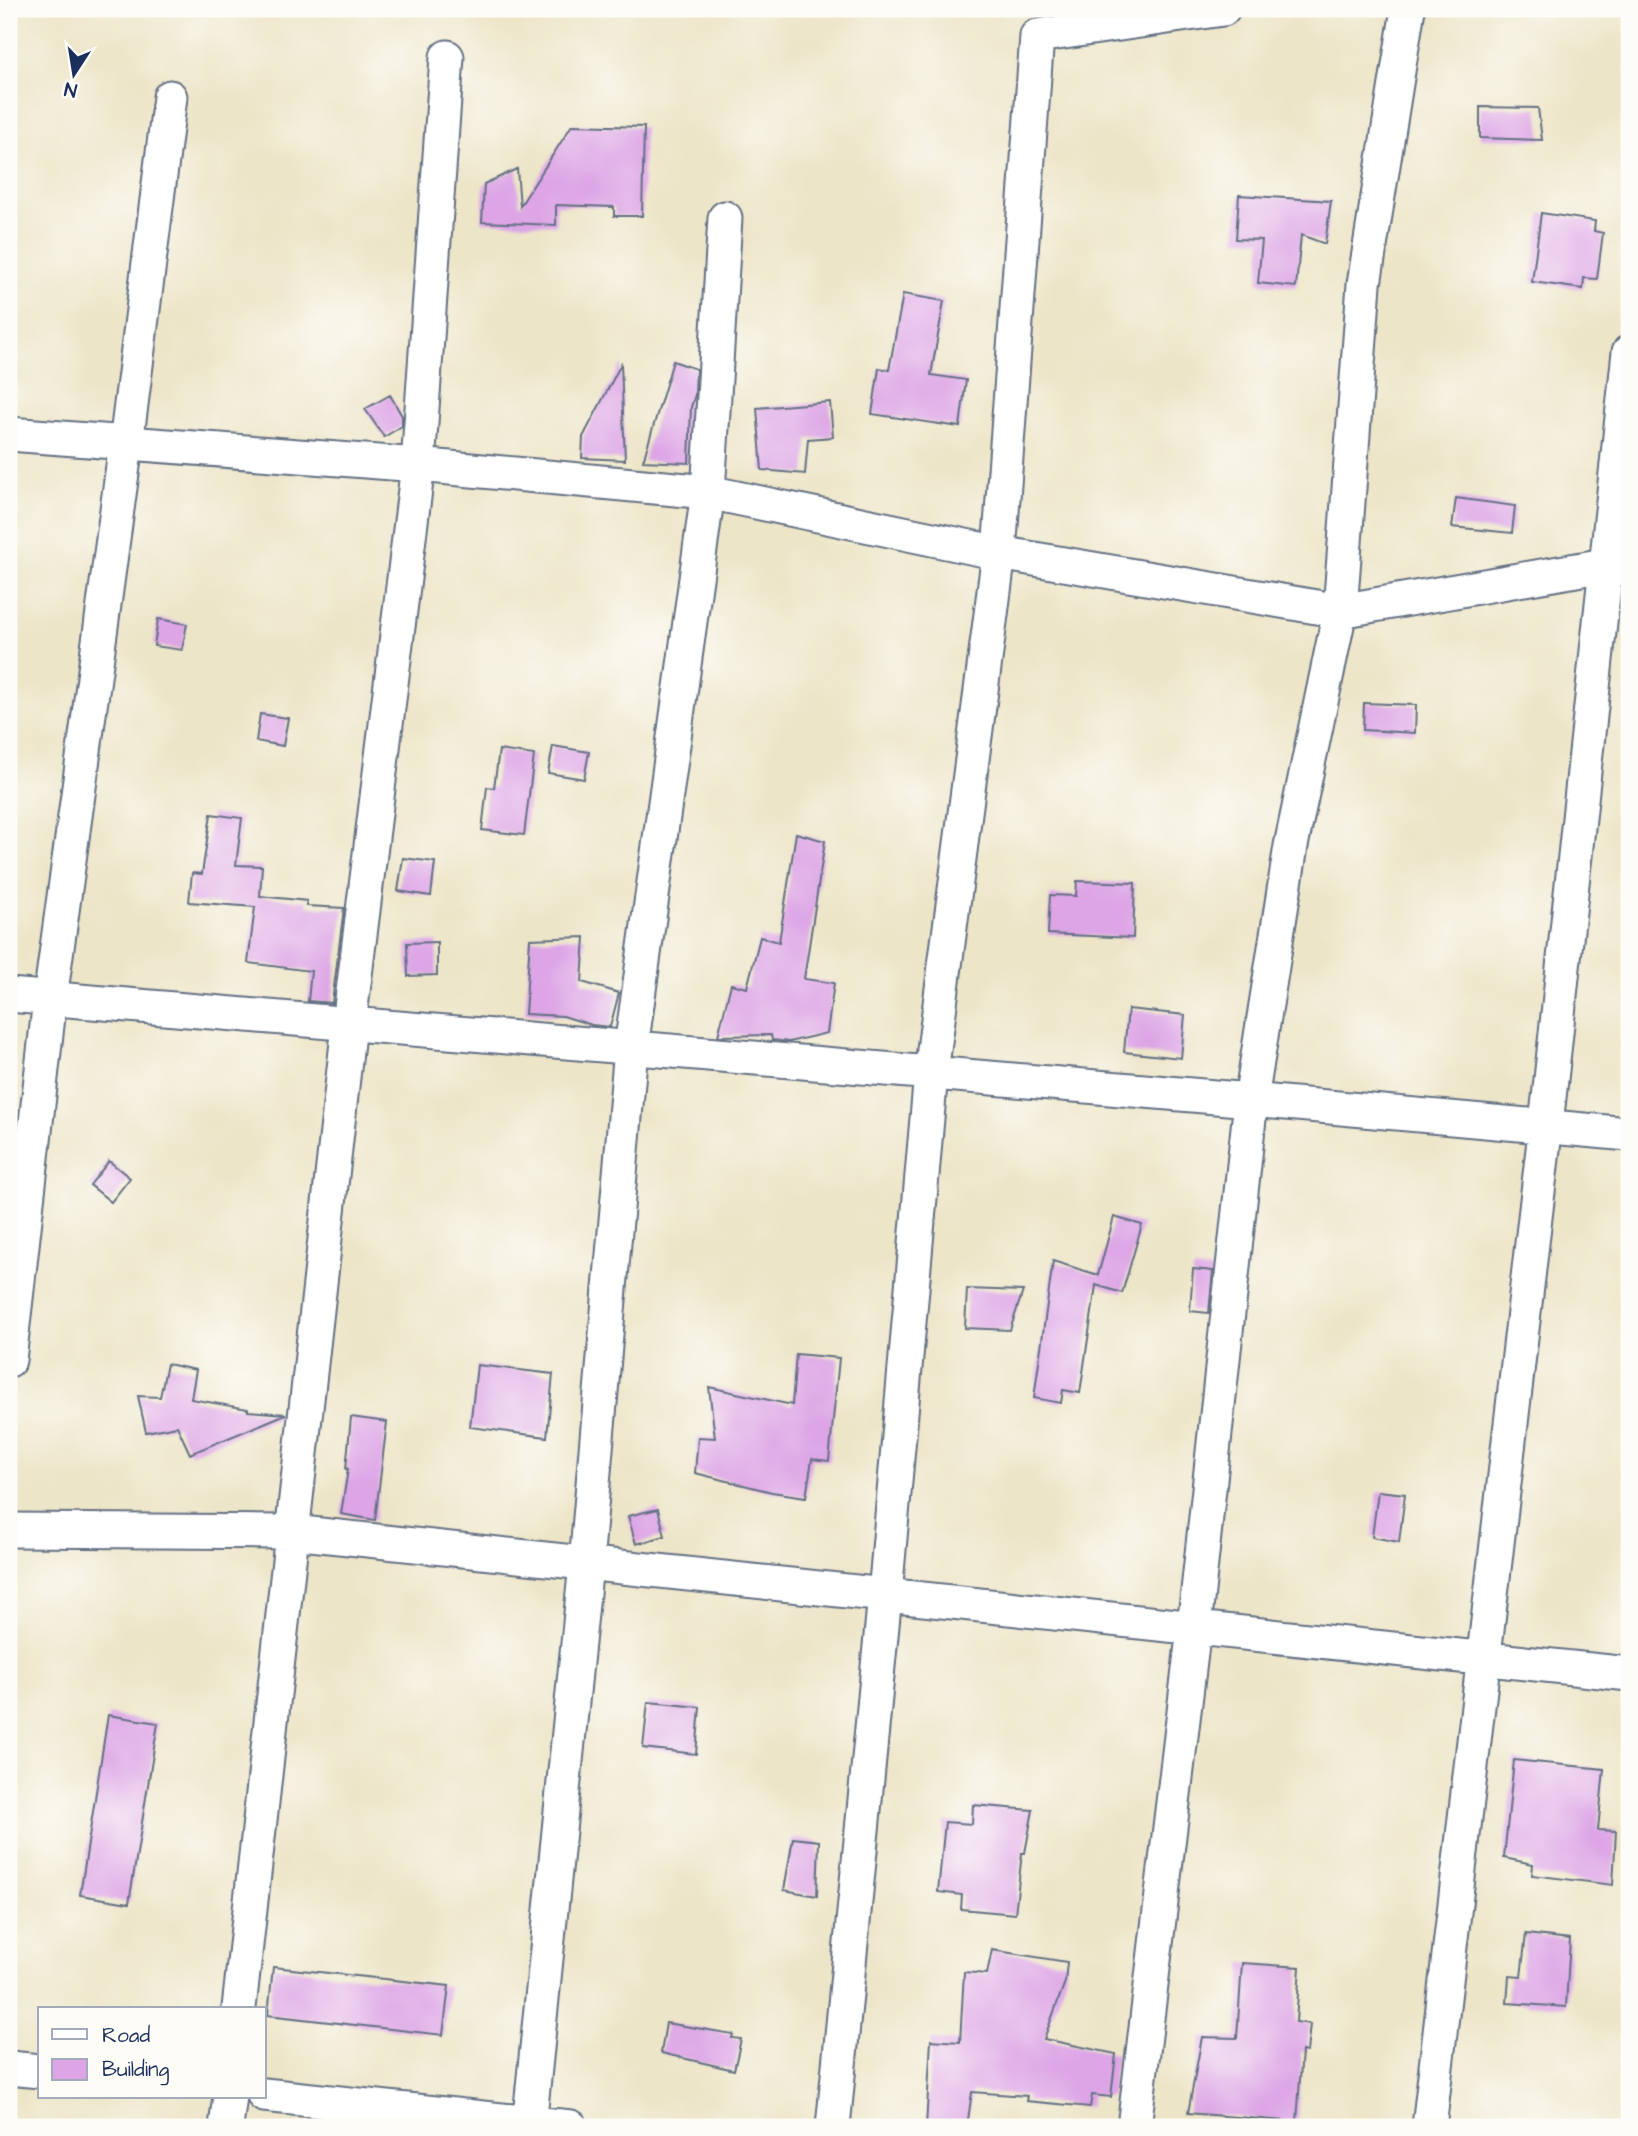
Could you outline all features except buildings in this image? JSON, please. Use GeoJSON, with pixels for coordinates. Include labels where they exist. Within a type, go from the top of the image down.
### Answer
{"type":"FeatureCollection","features":[{"type":"Feature","properties":{"kind":"street"},"geometry":{"type":"LineString","coordinates":[[833,2127],[931,1073],[999,553],[1037,36],[1223,9]]}},
{"type":"Feature","properties":{"kind":"street"},"geometry":{"type":"LineString","coordinates":[[1134,2127],[1194,1628],[1251,1100],[1290,846],[1340,611],[1364,284],[1408,9]]}},
{"type":"Feature","properties":{"kind":"street"},"geometry":{"type":"LineString","coordinates":[[239,2007],[349,1024],[418,465],[447,57]]}},
{"type":"Feature","properties":{"kind":"street"},"geometry":{"type":"LineString","coordinates":[[9,1360],[50,999],[126,444],[170,97]]}},
{"type":"Feature","properties":{"kind":"street"},"geometry":{"type":"LineString","coordinates":[[529,2125],[586,1564],[631,1048],[708,492],[725,218]]}},
{"type":"Feature","properties":{"kind":"street"},"geometry":{"type":"LineString","coordinates":[[1429,2127],[1546,1128],[1617,566],[1629,352]]}},
{"type":"Feature","properties":{"kind":"street"},"geometry":{"type":"LineString","coordinates":[[9,434],[418,465],[708,492],[999,553],[1340,611],[1617,566]]}},
{"type":"Feature","properties":{"kind":"street"},"geometry":{"type":"LineString","coordinates":[[9,995],[1629,1134]]}},
{"type":"Feature","properties":{"kind":"street"},"geometry":{"type":"LineString","coordinates":[[9,1530],[292,1532],[1629,1674]]}},
{"type":"Feature","properties":{"kind":"street"},"geometry":{"type":"LineString","coordinates":[[9,2068],[38,2071]]}},
{"type":"Feature","properties":{"kind":"street"},"geometry":{"type":"LineString","coordinates":[[266,2095],[529,2125],[571,2127]]}},
{"type":"Feature","properties":{"kind":"street"},"geometry":{"type":"LineString","coordinates":[[226,2127],[230,2098]]}}]}
